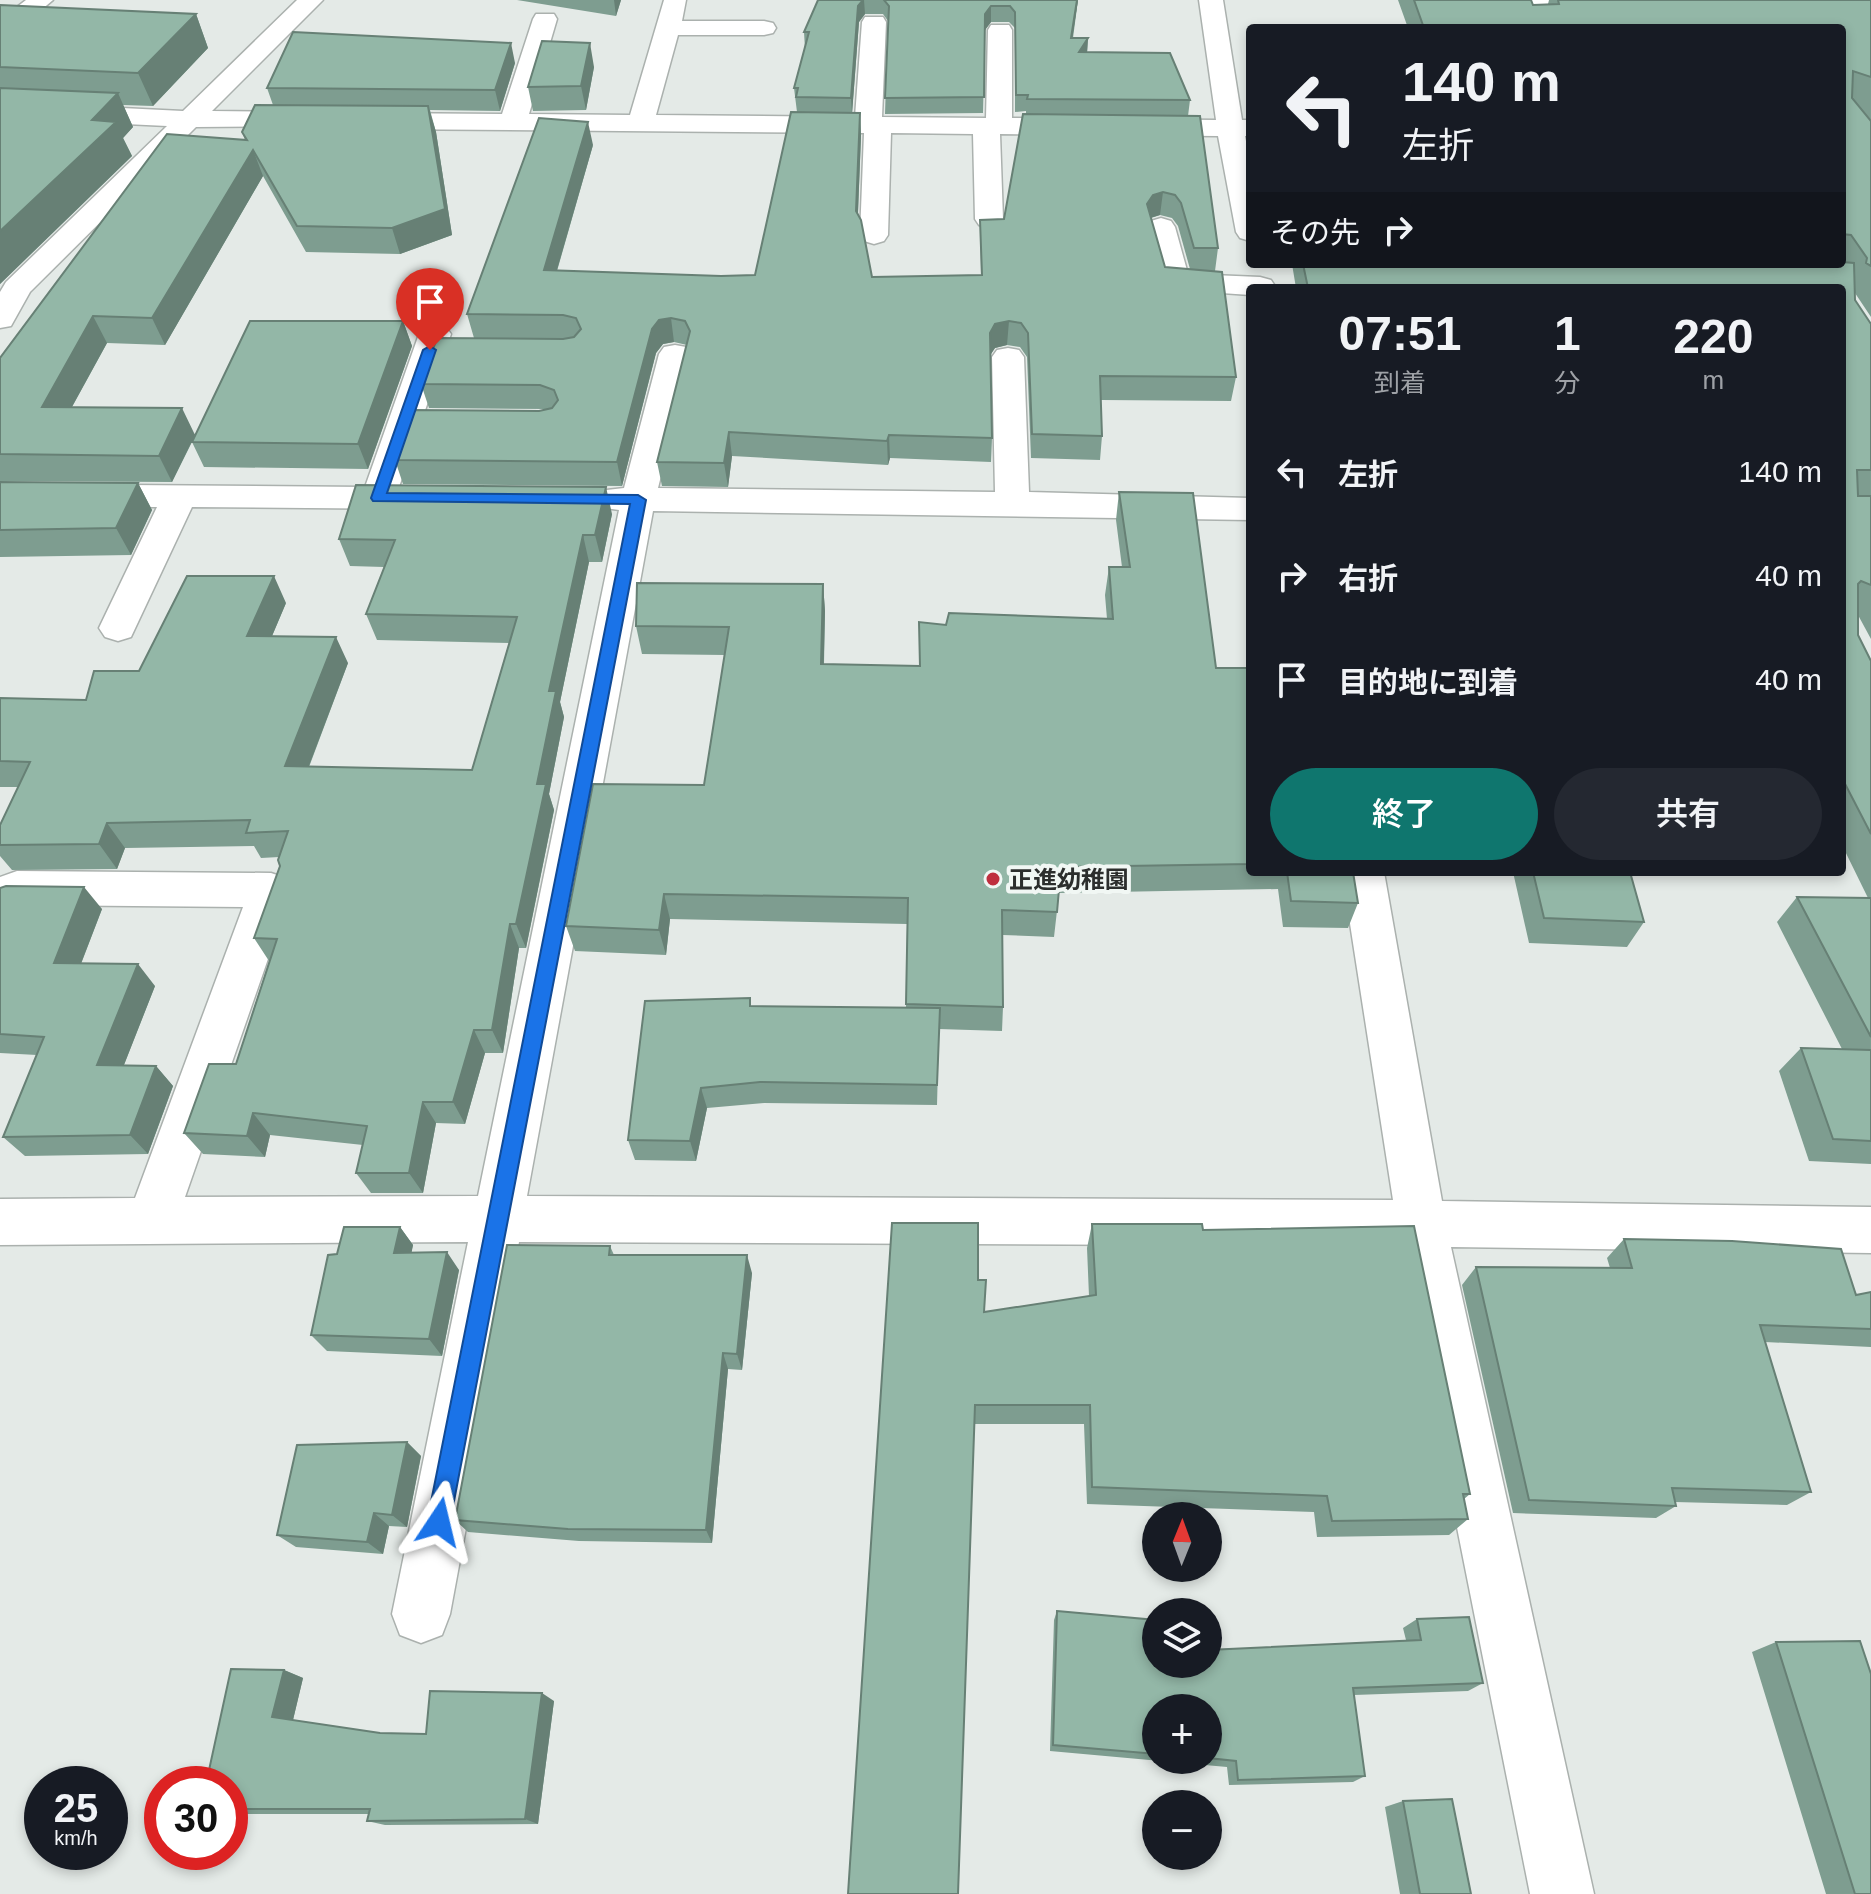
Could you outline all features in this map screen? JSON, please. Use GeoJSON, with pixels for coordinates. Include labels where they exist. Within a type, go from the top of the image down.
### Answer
{"type":"FeatureCollection","features":[{"type":"Feature","properties":{"kind":"street"},"geometry":{"type":"LineString","coordinates":[[0,32],[41,0]]}},
{"type":"Feature","properties":{"kind":"street"},"geometry":{"type":"LineString","coordinates":[[0,319],[9,286],[191,119],[311,0]]}},
{"type":"Feature","properties":{"kind":"street"},"geometry":{"type":"LineString","coordinates":[[1211,0],[1240,128],[1246,190]]}},
{"type":"Feature","properties":{"kind":"street"},"geometry":{"type":"LineString","coordinates":[[1535,24],[1527,5],[1561,0]]}},
{"type":"Feature","properties":{"kind":"street"},"geometry":{"type":"LineString","coordinates":[[641,123],[675,1]]}},
{"type":"Feature","properties":{"kind":"street"},"geometry":{"type":"LineString","coordinates":[[513,122],[545,19]]}},
{"type":"Feature","properties":{"kind":"street"},"geometry":{"type":"LineString","coordinates":[[874,22],[874,235]]}},
{"type":"Feature","properties":{"kind":"street"},"geometry":{"type":"LineString","coordinates":[[668,28],[764,28]]}},
{"type":"Feature","properties":{"kind":"street"},"geometry":{"type":"LineString","coordinates":[[989,219],[992,126],[1000,30]]}},
{"type":"Feature","properties":{"kind":"street"},"geometry":{"type":"LineString","coordinates":[[0,110],[191,119],[1240,128]]}},
{"type":"Feature","properties":{"kind":"street"},"geometry":{"type":"LineString","coordinates":[[1161,227],[1175,283],[1259,279]]}},
{"type":"Feature","properties":{"kind":"street"},"geometry":{"type":"LineString","coordinates":[[378,498],[421,421],[442,345]]}},
{"type":"Feature","properties":{"kind":"street"},"geometry":{"type":"LineString","coordinates":[[421,1614],[638,500],[675,354]]}},
{"type":"Feature","properties":{"kind":"street"},"geometry":{"type":"LineString","coordinates":[[1008,357],[1012,503]]}},
{"type":"Feature","properties":{"kind":"street"},"geometry":{"type":"LineString","coordinates":[[0,495],[439,498]]}},
{"type":"Feature","properties":{"kind":"street"},"geometry":{"type":"LineString","coordinates":[[118,628],[180,496]]}},
{"type":"Feature","properties":{"kind":"street"},"geometry":{"type":"LineString","coordinates":[[577,499],[1012,503],[1246,509]]}},
{"type":"Feature","properties":{"kind":"street"},"geometry":{"type":"LineString","coordinates":[[1364,876],[1421,1222],[1562,1894]]}},
{"type":"Feature","properties":{"kind":"street"},"geometry":{"type":"LineString","coordinates":[[0,898],[17,888],[271,890],[152,1220]]}},
{"type":"Feature","properties":{"kind":"street"},"geometry":{"type":"LineString","coordinates":[[0,1222],[496,1217],[1421,1222],[1871,1230]]}},
{"type":"Feature","properties":{"kind":"building"},"geometry":{"type":"Polygon","coordinates":[[[818,0],[863,0],[858,6],[851,98],[796,97],[798,88],[794,88],[809,32],[804,32],[818,0]]]}},
{"type":"Feature","properties":{"kind":"building"},"geometry":{"type":"Polygon","coordinates":[[[884,0],[1077,0],[1071,38],[1088,38],[1079,52],[1170,53],[1190,100],[1027,99],[1028,95],[1016,95],[1015,12],[1010,6],[991,6],[985,14],[984,97],[885,98],[889,6],[884,0]]]}},
{"type":"Feature","properties":{"kind":"building"},"geometry":{"type":"Polygon","coordinates":[[[1414,0],[1531,0],[1533,5],[1559,4],[1558,0],[1871,0],[1871,77],[1853,71],[1852,98],[1871,121],[1871,266],[1866,263],[1867,258],[1851,235],[1846,234],[1846,24],[1423,24],[1414,0]]]}},
{"type":"Feature","properties":{"kind":"building"},"geometry":{"type":"Polygon","coordinates":[[[0,5],[196,14],[138,73],[0,67],[0,5]]]}},
{"type":"Feature","properties":{"kind":"building"},"geometry":{"type":"Polygon","coordinates":[[[293,32],[511,43],[495,90],[267,88],[293,32]]]}},
{"type":"Feature","properties":{"kind":"building"},"geometry":{"type":"Polygon","coordinates":[[[542,41],[590,43],[581,86],[528,87],[542,41]]]}},
{"type":"Feature","properties":{"kind":"building"},"geometry":{"type":"Polygon","coordinates":[[[0,88],[118,93],[92,120],[116,122],[0,231],[0,88]]]}},
{"type":"Feature","properties":{"kind":"building"},"geometry":{"type":"Polygon","coordinates":[[[255,105],[428,106],[445,209],[392,228],[297,226],[253,150],[152,318],[93,316],[42,407],[182,408],[159,456],[0,454],[0,358],[167,134],[247,140],[242,132],[255,105]]]}},
{"type":"Feature","properties":{"kind":"building"},"geometry":{"type":"Polygon","coordinates":[[[791,112],[860,113],[856,211],[861,220],[872,277],[982,275],[980,220],[1004,219],[1023,114],[1200,116],[1218,248],[1194,248],[1181,203],[1175,195],[1163,192],[1153,195],[1147,204],[1165,267],[1222,272],[1236,377],[1100,376],[1102,436],[1032,434],[1028,333],[1021,323],[1009,321],[995,324],[990,333],[992,438],[889,435],[887,441],[729,432],[724,463],[657,462],[690,331],[685,321],[671,318],[659,320],[652,329],[617,462],[395,460],[412,410],[539,411],[552,408],[558,400],[554,390],[540,385],[421,384],[437,338],[563,339],[574,337],[581,329],[576,318],[563,315],[467,314],[539,118],[588,122],[544,270],[721,276],[755,275],[791,112]]]}},
{"type":"Feature","properties":{"kind":"building"},"geometry":{"type":"Polygon","coordinates":[[[1846,262],[1854,263],[1855,300],[1871,324],[1871,470],[1857,470],[1858,496],[1871,496],[1871,585],[1861,581],[1858,584],[1858,635],[1871,661],[1871,834],[1846,786],[1846,284],[1307,284],[1304,268],[1846,268],[1846,262]]]}},
{"type":"Feature","properties":{"kind":"building"},"geometry":{"type":"Polygon","coordinates":[[[250,321],[403,321],[358,444],[192,442],[250,321]]]}},
{"type":"Feature","properties":{"kind":"building"},"geometry":{"type":"Polygon","coordinates":[[[0,482],[138,483],[116,528],[0,530],[0,482]]]}},
{"type":"Feature","properties":{"kind":"building"},"geometry":{"type":"Polygon","coordinates":[[[356,485],[606,487],[595,535],[583,535],[549,691],[556,691],[537,784],[546,784],[516,924],[510,924],[492,1030],[474,1030],[453,1102],[423,1102],[409,1173],[356,1173],[367,1126],[253,1113],[247,1136],[184,1133],[209,1064],[236,1064],[277,939],[254,938],[280,866],[278,860],[288,831],[246,833],[250,820],[107,823],[99,844],[0,845],[0,825],[30,762],[0,761],[0,698],[86,700],[94,671],[139,671],[187,576],[274,576],[247,636],[336,637],[285,766],[472,770],[517,617],[366,614],[395,540],[339,539],[356,485]]]}},
{"type":"Feature","properties":{"kind":"building"},"geometry":{"type":"Polygon","coordinates":[[[1119,492],[1193,493],[1216,668],[1246,668],[1246,864],[1061,867],[1057,912],[1002,910],[1003,1007],[906,1004],[908,898],[664,894],[659,930],[566,926],[593,784],[704,785],[729,627],[636,626],[637,583],[823,584],[821,664],[920,666],[919,622],[946,625],[949,613],[1113,619],[1109,567],[1130,567],[1119,492]]]}},
{"type":"Feature","properties":{"kind":"building"},"geometry":{"type":"Polygon","coordinates":[[[1288,876],[1354,876],[1358,903],[1291,901],[1288,876]]]}},
{"type":"Feature","properties":{"kind":"building"},"geometry":{"type":"Polygon","coordinates":[[[1534,876],[1631,876],[1644,922],[1544,918],[1534,876]]]}},
{"type":"Feature","properties":{"kind":"building"},"geometry":{"type":"Polygon","coordinates":[[[84,887],[54,963],[138,964],[97,1065],[156,1066],[130,1135],[3,1137],[44,1037],[0,1034],[0,888],[84,887]]]}},
{"type":"Feature","properties":{"kind":"building"},"geometry":{"type":"Polygon","coordinates":[[[1797,897],[1871,898],[1871,1037],[1797,897]]]}},
{"type":"Feature","properties":{"kind":"building"},"geometry":{"type":"Polygon","coordinates":[[[750,998],[750,1006],[940,1008],[937,1085],[760,1082],[701,1088],[690,1141],[628,1140],[645,1001],[750,998]]]}},
{"type":"Feature","properties":{"kind":"building"},"geometry":{"type":"Polygon","coordinates":[[[1801,1048],[1871,1050],[1871,1141],[1833,1139],[1801,1048]]]}},
{"type":"Feature","properties":{"kind":"building"},"geometry":{"type":"Polygon","coordinates":[[[892,1223],[978,1223],[978,1280],[986,1280],[984,1312],[1096,1295],[1092,1224],[1202,1224],[1203,1230],[1414,1226],[1470,1494],[1463,1494],[1468,1519],[1332,1521],[1327,1496],[1092,1487],[1090,1405],[975,1405],[958,1894],[848,1894],[892,1223]]]}},
{"type":"Feature","properties":{"kind":"building"},"geometry":{"type":"Polygon","coordinates":[[[344,1227],[400,1227],[394,1253],[447,1252],[429,1339],[311,1335],[328,1255],[337,1254],[344,1227]]]}},
{"type":"Feature","properties":{"kind":"building"},"geometry":{"type":"Polygon","coordinates":[[[1624,1239],[1732,1241],[1841,1249],[1856,1295],[1871,1292],[1871,1329],[1760,1325],[1811,1492],[1672,1488],[1676,1506],[1529,1500],[1476,1267],[1632,1268],[1624,1239]]]}},
{"type":"Feature","properties":{"kind":"building"},"geometry":{"type":"Polygon","coordinates":[[[507,1245],[610,1246],[609,1255],[747,1255],[737,1354],[723,1353],[706,1530],[568,1529],[455,1520],[507,1245]]]}},
{"type":"Feature","properties":{"kind":"building"},"geometry":{"type":"Polygon","coordinates":[[[407,1442],[392,1515],[374,1513],[367,1542],[277,1535],[297,1445],[407,1442]]]}},
{"type":"Feature","properties":{"kind":"building"},"geometry":{"type":"Polygon","coordinates":[[[1057,1611],[1142,1619],[1142,1678],[1222,1678],[1222,1649],[1421,1640],[1417,1619],[1469,1617],[1483,1683],[1353,1688],[1365,1776],[1238,1780],[1236,1761],[1222,1760],[1222,1694],[1142,1694],[1142,1753],[1053,1745],[1057,1611]]]}},
{"type":"Feature","properties":{"kind":"building"},"geometry":{"type":"Polygon","coordinates":[[[1860,1641],[1871,1674],[1871,1894],[1855,1894],[1776,1642],[1860,1641]]]}},
{"type":"Feature","properties":{"kind":"building"},"geometry":{"type":"Polygon","coordinates":[[[231,1669],[284,1670],[272,1717],[380,1733],[426,1734],[430,1691],[542,1693],[525,1819],[367,1821],[370,1809],[248,1809],[248,1766],[210,1766],[231,1669]]]}},
{"type":"Feature","properties":{"kind":"building"},"geometry":{"type":"Polygon","coordinates":[[[1452,1799],[1471,1894],[1420,1894],[1403,1801],[1452,1799]]]}},
{"type":"Feature","properties":{"kind":"place","name":"正進幼稚園"},"geometry":{"type":"Point","coordinates":[993,879]}},
{"type":"Feature","properties":{"kind":"route"},"geometry":{"type":"LineString","coordinates":[[430,350],[378,498],[638,500],[439,1522]]}}]}
